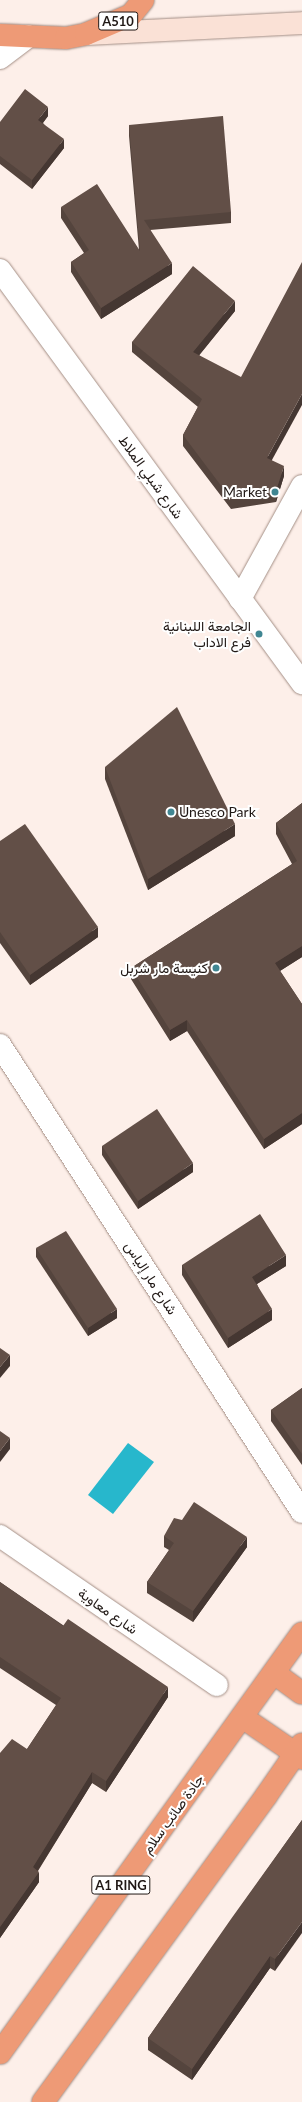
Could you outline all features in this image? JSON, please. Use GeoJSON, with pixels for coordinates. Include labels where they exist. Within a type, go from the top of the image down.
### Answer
{"type":"FeatureCollection","features":[{"type":"Feature","properties":{"kind":"highway","name":"A510"},"geometry":{"type":"LineString","coordinates":[[0,35],[76,36],[130,15],[143,0]]}},
{"type":"Feature","properties":{"kind":"highway","name":"جادة صائب سلام"},"geometry":{"type":"LineString","coordinates":[[0,2053],[302,1633]]}},
{"type":"Feature","properties":{"kind":"highway"},"geometry":{"type":"LineString","coordinates":[[274,1673],[302,1693]]}},
{"type":"Feature","properties":{"kind":"highway"},"geometry":{"type":"LineString","coordinates":[[43,2102],[266,1796],[300,1752],[242,1718]]}},
{"type":"Feature","properties":{"kind":"street"},"geometry":{"type":"LineString","coordinates":[[76,36],[302,23]]}},
{"type":"Feature","properties":{"kind":"street"},"geometry":{"type":"LineString","coordinates":[[0,58],[29,36]]}},
{"type":"Feature","properties":{"kind":"street","name":"شارع شبلي الملاط"},"geometry":{"type":"LineString","coordinates":[[0,270],[302,683]]}},
{"type":"Feature","properties":{"kind":"street"},"geometry":{"type":"LineString","coordinates":[[240,599],[302,486]]}},
{"type":"Feature","properties":{"kind":"street","name":"شارع مار إلياس"},"geometry":{"type":"LineString","coordinates":[[0,1045],[302,1512]]}},
{"type":"Feature","properties":{"kind":"street","name":"شارع معاوية"},"geometry":{"type":"LineString","coordinates":[[0,1536],[217,1685]]}},
{"type":"Feature","properties":{"kind":"water"},"geometry":{"type":"Polygon","coordinates":[[[128,1443],[154,1462],[113,1514],[88,1495],[128,1443]]]}},
{"type":"Feature","properties":{"kind":"building"},"geometry":{"type":"Polygon","coordinates":[[[25,89],[48,107],[38,120],[64,139],[32,180],[0,156],[0,122],[25,89]]]}},
{"type":"Feature","properties":{"kind":"building"},"geometry":{"type":"Polygon","coordinates":[[[223,116],[231,212],[144,220],[172,263],[101,308],[71,262],[89,250],[61,207],[97,184],[140,251],[129,125],[223,116]]]}},
{"type":"Feature","properties":{"kind":"building"},"geometry":{"type":"Polygon","coordinates":[[[302,262],[302,394],[267,458],[284,466],[276,491],[231,499],[183,435],[202,399],[132,342],[193,266],[235,301],[193,352],[241,377],[302,262]]]}},
{"type":"Feature","properties":{"kind":"building","name":"Unesco Park"},"geometry":{"type":"Polygon","coordinates":[[[177,707],[235,824],[148,879],[105,767],[177,707]]]}},
{"type":"Feature","properties":{"kind":"building"},"geometry":{"type":"Polygon","coordinates":[[[302,803],[302,946],[275,963],[302,1004],[302,1113],[264,1139],[187,1020],[170,1030],[131,968],[297,861],[276,823],[302,803]]]}},
{"type":"Feature","properties":{"kind":"building"},"geometry":{"type":"Polygon","coordinates":[[[25,824],[98,927],[30,975],[0,932],[0,841],[25,824]]]}},
{"type":"Feature","properties":{"kind":"building"},"geometry":{"type":"Polygon","coordinates":[[[157,1109],[193,1163],[138,1201],[102,1146],[157,1109]]]}},
{"type":"Feature","properties":{"kind":"building"},"geometry":{"type":"Polygon","coordinates":[[[260,1214],[286,1255],[252,1277],[272,1309],[228,1338],[182,1265],[260,1214]]]}},
{"type":"Feature","properties":{"kind":"building"},"geometry":{"type":"Polygon","coordinates":[[[66,1231],[117,1309],[88,1328],[36,1248],[66,1231]]]}},
{"type":"Feature","properties":{"kind":"building"},"geometry":{"type":"Polygon","coordinates":[[[0,1348],[10,1355],[0,1367],[0,1348]]]}},
{"type":"Feature","properties":{"kind":"building"},"geometry":{"type":"Polygon","coordinates":[[[302,1388],[302,1454],[271,1410],[302,1388]]]}},
{"type":"Feature","properties":{"kind":"building"},"geometry":{"type":"Polygon","coordinates":[[[0,1431],[10,1438],[0,1451],[0,1431]]]}},
{"type":"Feature","properties":{"kind":"building"},"geometry":{"type":"Polygon","coordinates":[[[194,1502],[247,1537],[193,1611],[147,1582],[174,1543],[164,1536],[174,1518],[182,1520],[194,1502]]]}},
{"type":"Feature","properties":{"kind":"building"},"geometry":{"type":"Polygon","coordinates":[[[0,1582],[63,1626],[68,1619],[168,1687],[106,1781],[92,1772],[33,1867],[39,1872],[0,1927],[0,1753],[12,1739],[27,1749],[61,1698],[0,1657],[0,1582]]]}},
{"type":"Feature","properties":{"kind":"building"},"geometry":{"type":"Polygon","coordinates":[[[302,1820],[302,1922],[275,1959],[270,1956],[192,2069],[148,2038],[302,1820]]]}},
{"type":"Feature","properties":{"kind":"place","name":"Market"},"geometry":{"type":"Point","coordinates":[275,492]}},
{"type":"Feature","properties":{"kind":"place","name":"الجامعة اللبنانية فرع الاداب"},"geometry":{"type":"Point","coordinates":[259,634]}},
{"type":"Feature","properties":{"kind":"place","name":"Unesco Park"},"geometry":{"type":"Point","coordinates":[171,812]}},
{"type":"Feature","properties":{"kind":"place","name":"كنيسة مار شربل"},"geometry":{"type":"Point","coordinates":[216,968]}}]}
